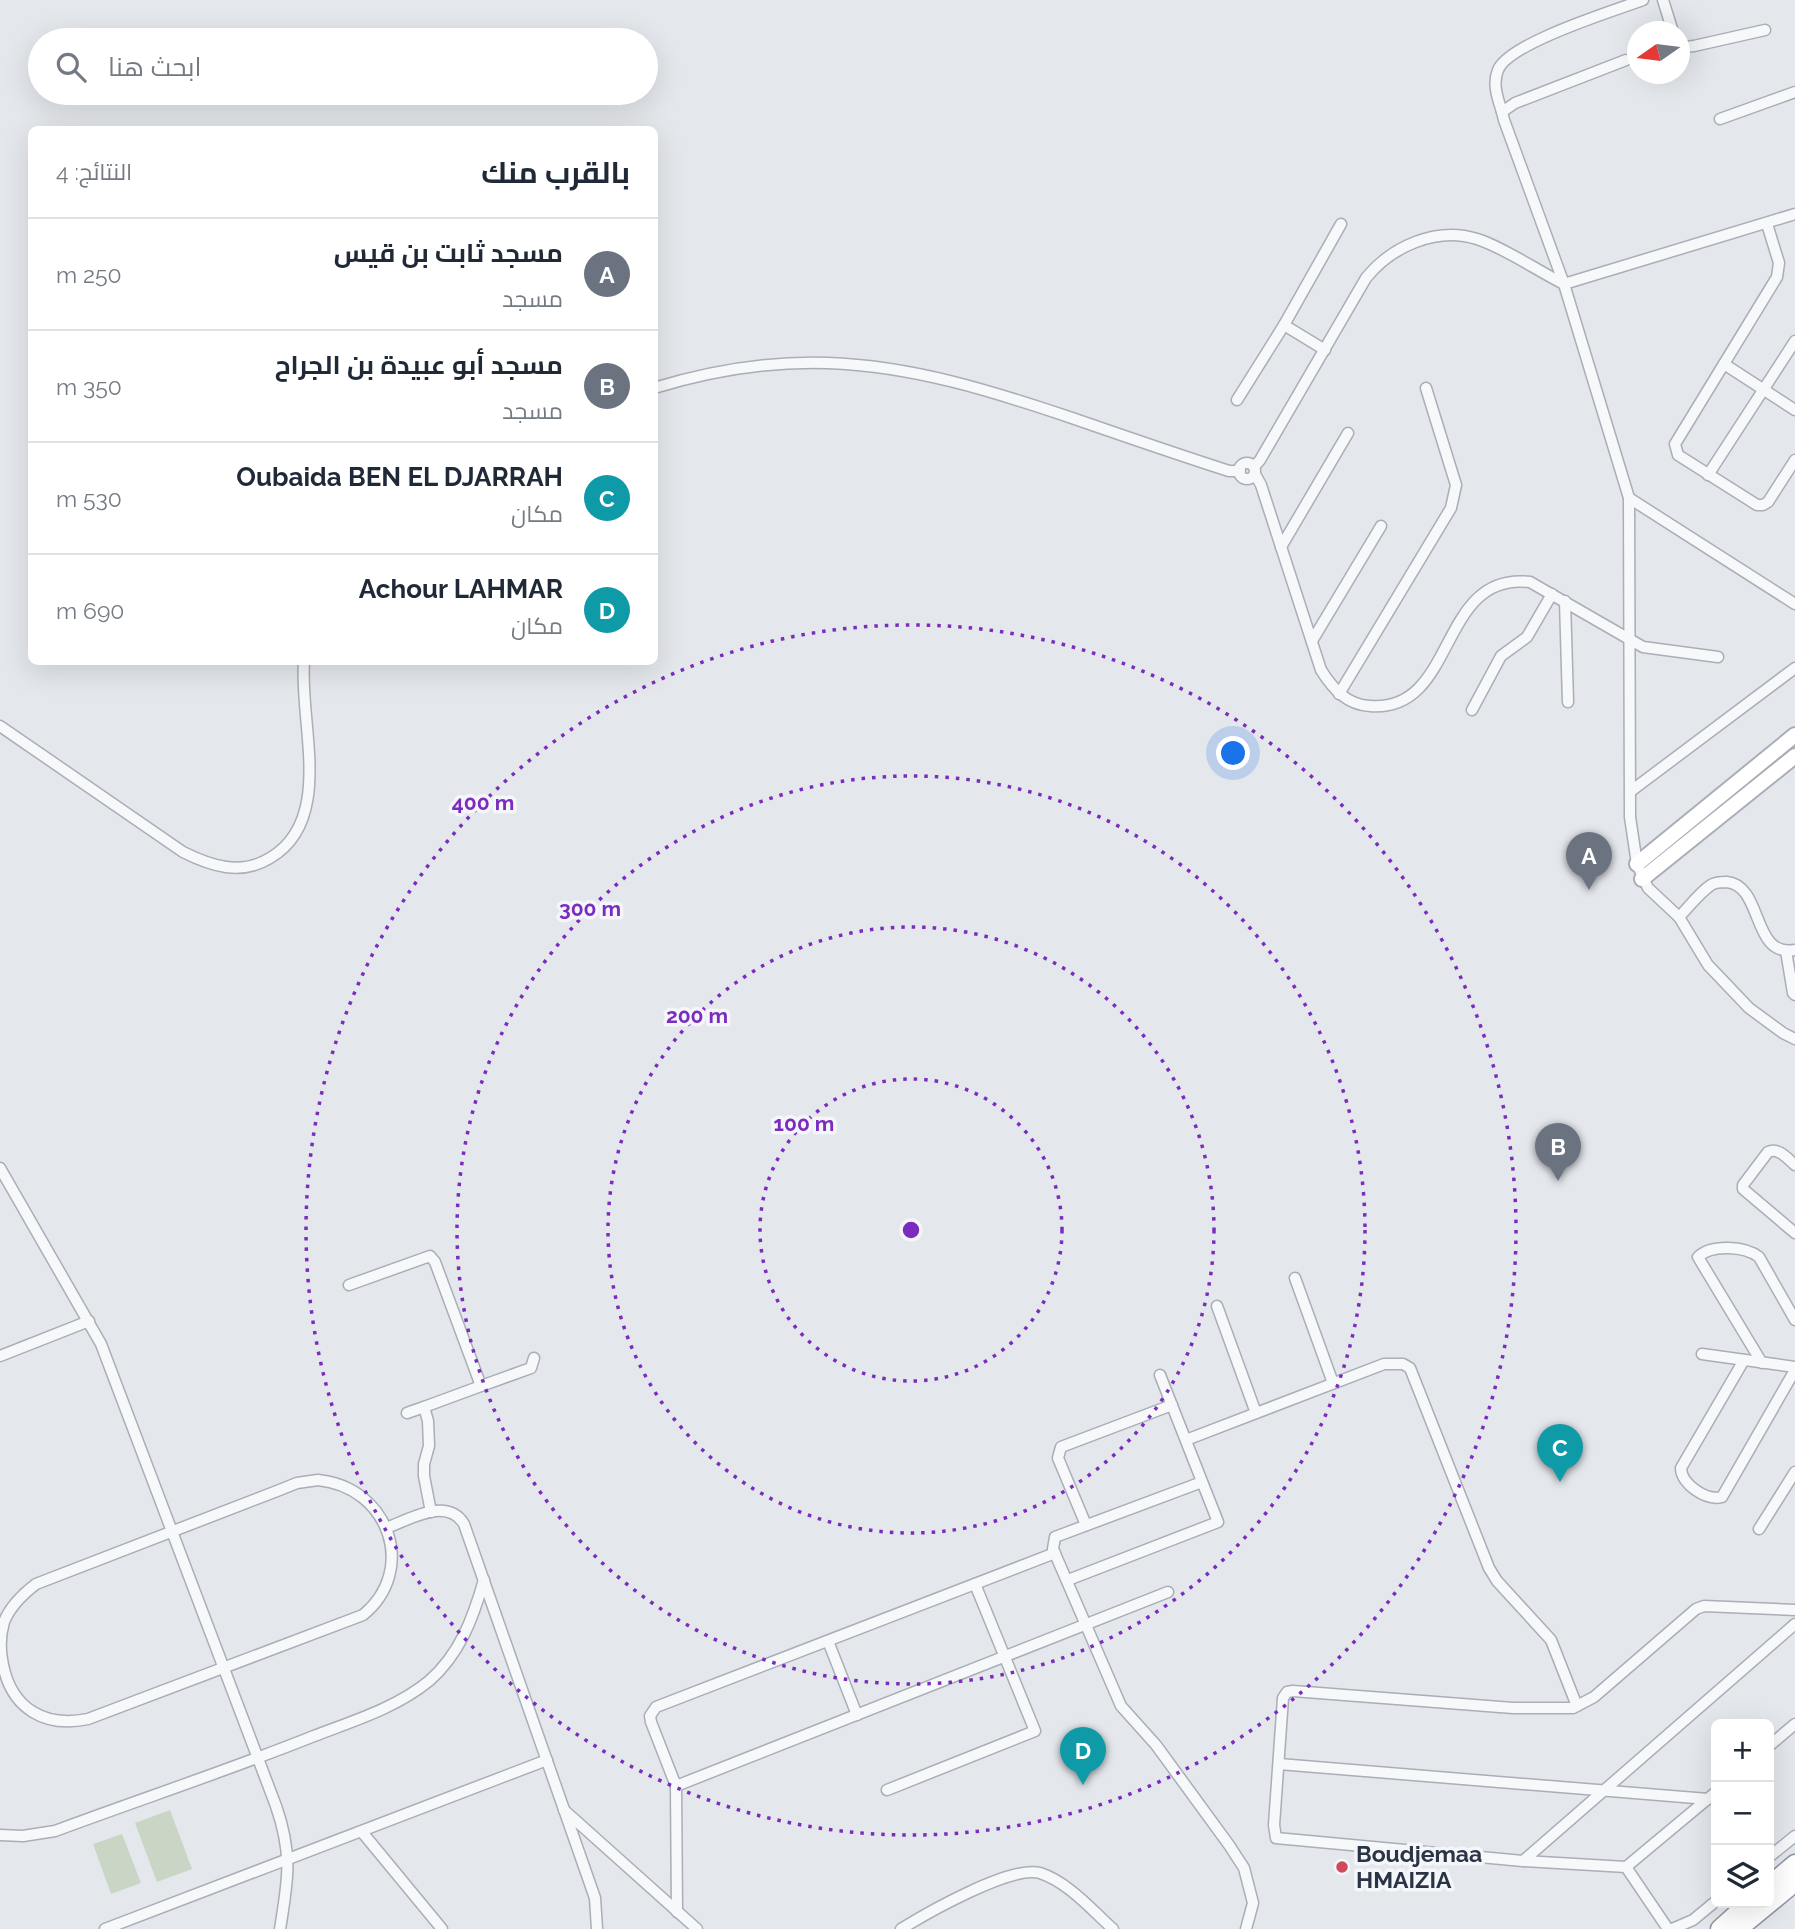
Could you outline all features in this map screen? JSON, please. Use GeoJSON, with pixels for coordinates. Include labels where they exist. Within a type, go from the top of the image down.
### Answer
{"type":"FeatureCollection","features":[{"type":"Feature","properties":{"kind":"highway"},"geometry":{"type":"LineString","coordinates":[[1774,1882],[1795,1864]]}},
{"type":"Feature","properties":{"kind":"highway"},"geometry":{"type":"LineString","coordinates":[[1738,1929],[1795,1882]]}},
{"type":"Feature","properties":{"kind":"highway"},"geometry":{"type":"LineString","coordinates":[[1720,1929],[1743,1908]]}},
{"type":"Feature","properties":{"kind":"main road"},"geometry":{"type":"LineString","coordinates":[[1640,871],[1795,735]]}},
{"type":"Feature","properties":{"kind":"main road"},"geometry":{"type":"LineString","coordinates":[[1640,871],[1795,756]]}},
{"type":"Feature","properties":{"kind":"street"},"geometry":{"type":"LineString","coordinates":[[1643,0],[1509,55],[1501,63],[1495,78],[1496,91],[1564,284],[1629,498],[1630,817],[1640,871],[1648,888],[1679,917],[1708,965],[1749,1008],[1795,1039]]}},
{"type":"Feature","properties":{"kind":"street"},"geometry":{"type":"LineString","coordinates":[[1664,0],[1670,21]]}},
{"type":"Feature","properties":{"kind":"street"},"geometry":{"type":"LineString","coordinates":[[1690,46],[1765,30]]}},
{"type":"Feature","properties":{"kind":"street"},"geometry":{"type":"LineString","coordinates":[[1502,113],[1515,103],[1626,60]]}},
{"type":"Feature","properties":{"kind":"street"},"geometry":{"type":"LineString","coordinates":[[1720,119],[1795,92]]}},
{"type":"Feature","properties":{"kind":"street"},"geometry":{"type":"LineString","coordinates":[[1254,471],[1366,278],[1376,265],[1402,247],[1438,236],[1458,235],[1476,239],[1564,284],[1795,214]]}},
{"type":"Feature","properties":{"kind":"street"},"geometry":{"type":"LineString","coordinates":[[1237,400],[1341,224]]}},
{"type":"Feature","properties":{"kind":"street"},"geometry":{"type":"LineString","coordinates":[[1767,224],[1779,269],[1675,444],[1678,455],[1757,505],[1768,502],[1795,460]]}},
{"type":"Feature","properties":{"kind":"street"},"geometry":{"type":"LineString","coordinates":[[1283,325],[1325,350]]}},
{"type":"Feature","properties":{"kind":"street"},"geometry":{"type":"LineString","coordinates":[[1709,475],[1795,341]]}},
{"type":"Feature","properties":{"kind":"street"},"geometry":{"type":"LineString","coordinates":[[658,387],[705,374],[741,368],[818,363],[869,366],[923,374],[988,390],[1229,471],[1240,471],[1246,463],[1254,471],[1261,485],[1321,670],[1339,694],[1350,701],[1380,707],[1409,699],[1428,678],[1468,607],[1494,586],[1513,580],[1530,582],[1643,647],[1718,657]]}},
{"type":"Feature","properties":{"kind":"street"},"geometry":{"type":"LineString","coordinates":[[1724,364],[1795,410]]}},
{"type":"Feature","properties":{"kind":"street"},"geometry":{"type":"LineString","coordinates":[[1339,694],[1451,509],[1456,494],[1454,475],[1426,388]]}},
{"type":"Feature","properties":{"kind":"street"},"geometry":{"type":"LineString","coordinates":[[1281,547],[1348,433]]}},
{"type":"Feature","properties":{"kind":"street"},"geometry":{"type":"LineString","coordinates":[[1629,498],[1795,604]]}},
{"type":"Feature","properties":{"kind":"street"},"geometry":{"type":"LineString","coordinates":[[1311,641],[1381,526]]}},
{"type":"Feature","properties":{"kind":"street"},"geometry":{"type":"LineString","coordinates":[[1472,710],[1501,656],[1527,636],[1552,594]]}},
{"type":"Feature","properties":{"kind":"street"},"geometry":{"type":"LineString","coordinates":[[1565,601],[1568,702]]}},
{"type":"Feature","properties":{"kind":"street"},"geometry":{"type":"LineString","coordinates":[[0,726],[183,852],[209,865],[231,868],[252,866],[280,852],[294,837],[303,821],[309,799],[304,665]]}},
{"type":"Feature","properties":{"kind":"street"},"geometry":{"type":"LineString","coordinates":[[1631,791],[1795,668]]}},
{"type":"Feature","properties":{"kind":"street"},"geometry":{"type":"LineString","coordinates":[[1679,917],[1711,885],[1731,883],[1744,891],[1770,944],[1790,951],[1795,995]]}},
{"type":"Feature","properties":{"kind":"street"},"geometry":{"type":"LineString","coordinates":[[1795,1165],[1778,1151],[1768,1152],[1743,1185],[1743,1189],[1795,1233]]}},
{"type":"Feature","properties":{"kind":"street"},"geometry":{"type":"LineString","coordinates":[[0,1168],[89,1321],[111,1367],[258,1759],[283,1828],[288,1859],[280,1929]]}},
{"type":"Feature","properties":{"kind":"street"},"geometry":{"type":"LineString","coordinates":[[1762,1363],[1698,1257],[1705,1250],[1718,1247],[1754,1253],[1759,1257],[1795,1320]]}},
{"type":"Feature","properties":{"kind":"street"},"geometry":{"type":"LineString","coordinates":[[349,1285],[430,1256],[435,1262],[481,1386]]}},
{"type":"Feature","properties":{"kind":"street"},"geometry":{"type":"LineString","coordinates":[[1295,1278],[1333,1383]]}},
{"type":"Feature","properties":{"kind":"street"},"geometry":{"type":"LineString","coordinates":[[1217,1306],[1256,1413]]}},
{"type":"Feature","properties":{"kind":"street"},"geometry":{"type":"LineString","coordinates":[[0,1356],[89,1321]]}},
{"type":"Feature","properties":{"kind":"street"},"geometry":{"type":"LineString","coordinates":[[1702,1354],[1744,1360],[1795,1369],[1722,1497],[1712,1498],[1687,1483],[1681,1468],[1744,1360]]}},
{"type":"Feature","properties":{"kind":"street"},"geometry":{"type":"LineString","coordinates":[[407,1413],[531,1368],[534,1358]]}},
{"type":"Feature","properties":{"kind":"street"},"geometry":{"type":"LineString","coordinates":[[1186,1440],[1384,1364],[1403,1364],[1410,1368],[1489,1568],[1497,1581],[1551,1640],[1577,1706]]}},
{"type":"Feature","properties":{"kind":"street"},"geometry":{"type":"LineString","coordinates":[[1068,1580],[1218,1522],[1160,1375]]}},
{"type":"Feature","properties":{"kind":"street"},"geometry":{"type":"LineString","coordinates":[[1086,1525],[1058,1458],[1061,1447],[1171,1405]]}},
{"type":"Feature","properties":{"kind":"street"},"geometry":{"type":"LineString","coordinates":[[424,1407],[428,1421],[429,1446],[424,1476],[431,1512]]}},
{"type":"Feature","properties":{"kind":"street"},"geometry":{"type":"LineString","coordinates":[[1759,1529],[1795,1472]]}},
{"type":"Feature","properties":{"kind":"street"},"geometry":{"type":"LineString","coordinates":[[318,1480],[349,1488],[363,1497],[375,1508],[386,1528],[390,1541],[390,1570],[385,1591],[377,1604],[345,1624],[74,1722],[45,1718],[35,1713],[24,1706],[4,1680],[1,1638],[4,1622],[22,1595],[36,1584],[171,1530],[287,1487],[318,1480]]}},
{"type":"Feature","properties":{"kind":"street"},"geometry":{"type":"LineString","coordinates":[[1202,1482],[1055,1536],[1053,1542],[1055,1553],[1121,1706],[1156,1745],[1244,1868],[1253,1903],[1246,1929]]}},
{"type":"Feature","properties":{"kind":"street"},"geometry":{"type":"LineString","coordinates":[[386,1528],[431,1512],[450,1511],[460,1518],[595,1898],[597,1929]]}},
{"type":"Feature","properties":{"kind":"street"},"geometry":{"type":"LineString","coordinates":[[677,1912],[676,1786],[651,1722],[653,1710],[1055,1553]]}},
{"type":"Feature","properties":{"kind":"street"},"geometry":{"type":"LineString","coordinates":[[0,1835],[23,1836],[55,1831],[258,1759],[388,1707],[429,1680],[446,1663],[472,1618],[484,1580]]}},
{"type":"Feature","properties":{"kind":"street"},"geometry":{"type":"LineString","coordinates":[[887,1790],[1035,1731],[975,1584]]}},
{"type":"Feature","properties":{"kind":"street"},"geometry":{"type":"LineString","coordinates":[[676,1786],[1168,1592]]}},
{"type":"Feature","properties":{"kind":"street"},"geometry":{"type":"LineString","coordinates":[[1711,1796],[1626,1867],[1522,1861],[1280,1840],[1274,1834],[1283,1698],[1287,1692],[1293,1691],[1513,1708],[1560,1709],[1577,1706],[1594,1698],[1696,1609],[1704,1606],[1795,1610]]}},
{"type":"Feature","properties":{"kind":"street"},"geometry":{"type":"LineString","coordinates":[[1522,1861],[1795,1624]]}},
{"type":"Feature","properties":{"kind":"street"},"geometry":{"type":"LineString","coordinates":[[828,1641],[857,1715]]}},
{"type":"Feature","properties":{"kind":"street"},"geometry":{"type":"LineString","coordinates":[[1774,1742],[1795,1724]]}},
{"type":"Feature","properties":{"kind":"street"},"geometry":{"type":"LineString","coordinates":[[105,1929],[547,1760]]}},
{"type":"Feature","properties":{"kind":"street"},"geometry":{"type":"LineString","coordinates":[[1279,1764],[1708,1799]]}},
{"type":"Feature","properties":{"kind":"street"},"geometry":{"type":"LineString","coordinates":[[564,1810],[697,1929]]}},
{"type":"Feature","properties":{"kind":"street"},"geometry":{"type":"LineString","coordinates":[[362,1832],[442,1929]]}},
{"type":"Feature","properties":{"kind":"street"},"geometry":{"type":"LineString","coordinates":[[1774,1853],[1795,1836]]}},
{"type":"Feature","properties":{"kind":"street"},"geometry":{"type":"LineString","coordinates":[[1626,1867],[1670,1929],[1693,1920],[1711,1905]]}},
{"type":"Feature","properties":{"kind":"street"},"geometry":{"type":"LineString","coordinates":[[901,1929],[932,1910],[992,1883],[1016,1874],[1038,1872],[1059,1882],[1113,1929]]}},
{"type":"Feature","properties":{"kind":"green space"},"geometry":{"type":"Polygon","coordinates":[[[170,1810],[192,1869],[157,1882],[135,1823],[170,1810]]]}},
{"type":"Feature","properties":{"kind":"green space"},"geometry":{"type":"Polygon","coordinates":[[[122,1834],[141,1883],[111,1894],[93,1844],[122,1834]]]}},
{"type":"Feature","properties":{"kind":"place","name":"مسجد ثابت بن قيس"},"geometry":{"type":"Point","coordinates":[1589,890]}},
{"type":"Feature","properties":{"kind":"place","name":"مسجد أبو عبيدة بن الجراح"},"geometry":{"type":"Point","coordinates":[1558,1181]}},
{"type":"Feature","properties":{"kind":"place","name":"Oubaida BEN EL DJARRAH"},"geometry":{"type":"Point","coordinates":[1560,1482]}},
{"type":"Feature","properties":{"kind":"place","name":"Achour LAHMAR"},"geometry":{"type":"Point","coordinates":[1083,1785]}},
{"type":"Feature","properties":{"kind":"place","name":"Boudjemaa HMAIZIA"},"geometry":{"type":"Point","coordinates":[1342,1867]}}]}
